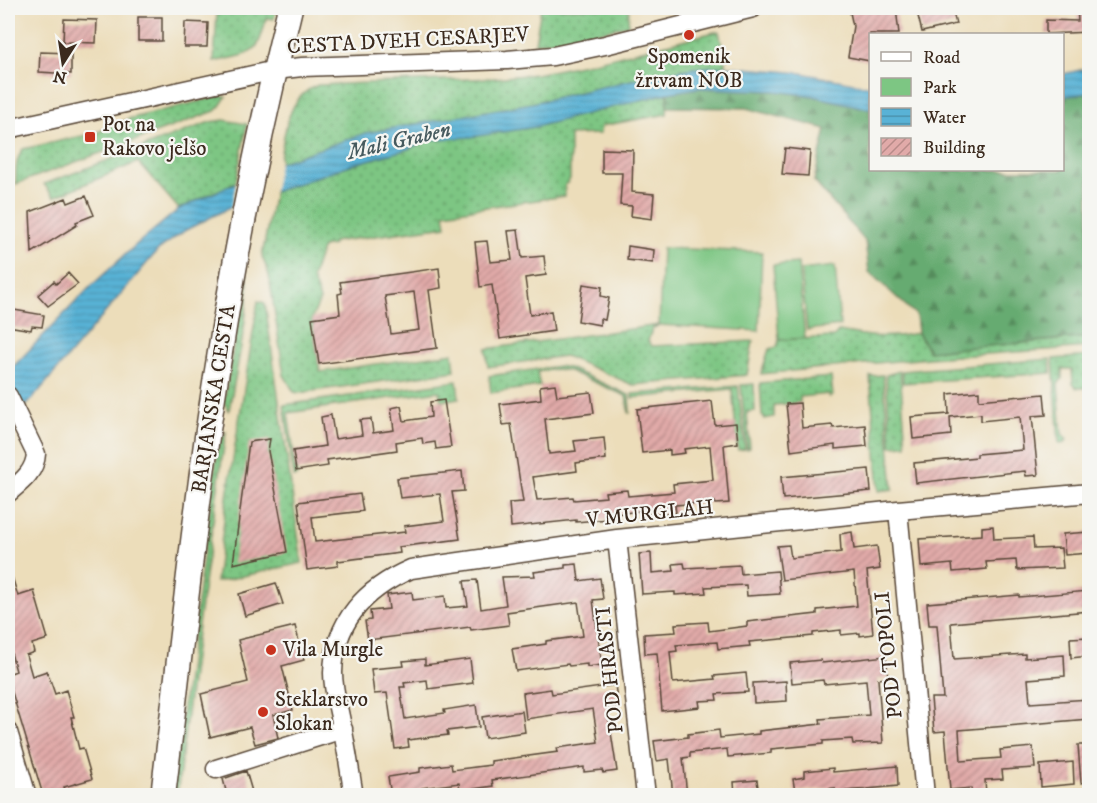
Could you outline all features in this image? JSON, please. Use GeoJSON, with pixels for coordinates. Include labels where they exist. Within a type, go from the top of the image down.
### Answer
{"type":"FeatureCollection","features":[{"type":"Feature","properties":{"kind":"main road","name":"BARJANSKA CESTA"},"geometry":{"type":"LineString","coordinates":[[163,795],[202,472],[216,377],[261,129],[290,8]]}},
{"type":"Feature","properties":{"kind":"street","name":"CESTA DVEH CESARJEV"},"geometry":{"type":"LineString","coordinates":[[275,70],[552,56],[753,8]]}},
{"type":"Feature","properties":{"kind":"street"},"geometry":{"type":"LineString","coordinates":[[8,129],[275,70]]}},
{"type":"Feature","properties":{"kind":"street"},"geometry":{"type":"LineString","coordinates":[[8,396],[36,454],[36,462],[29,474],[8,494]]}},
{"type":"Feature","properties":{"kind":"street","name":"V MURGLAH"},"geometry":{"type":"LineString","coordinates":[[354,795],[335,690],[335,656],[347,621],[358,605],[372,591],[391,578],[419,567],[617,539],[1089,493]]}},
{"type":"Feature","properties":{"kind":"street","name":"POD TOPOLI"},"geometry":{"type":"LineString","coordinates":[[898,510],[926,795]]}},
{"type":"Feature","properties":{"kind":"street","name":"POD HRASTI"},"geometry":{"type":"LineString","coordinates":[[617,539],[646,795]]}},
{"type":"Feature","properties":{"kind":"street"},"geometry":{"type":"LineString","coordinates":[[216,769],[343,729]]}},
{"type":"Feature","properties":{"kind":"street"},"geometry":{"type":"LineString","coordinates":[[8,732],[27,795]]}},
{"type":"Feature","properties":{"kind":"green space"},"geometry":{"type":"Polygon","coordinates":[[[234,8],[277,8],[274,19],[266,18],[256,48],[244,55],[214,62],[217,12],[233,11],[234,8]]]}},
{"type":"Feature","properties":{"kind":"green space"},"geometry":{"type":"Polygon","coordinates":[[[541,8],[629,8],[628,25],[579,37],[535,43],[541,8]]]}},
{"type":"Feature","properties":{"kind":"green space"},"geometry":{"type":"Polygon","coordinates":[[[719,31],[726,66],[658,74],[532,103],[366,133],[279,163],[293,107],[299,98],[318,85],[495,78],[536,74],[719,31]]]}},
{"type":"Feature","properties":{"kind":"green space"},"geometry":{"type":"Polygon","coordinates":[[[698,88],[775,91],[813,96],[869,109],[869,171],[1064,171],[1064,97],[1089,93],[1089,337],[929,351],[918,333],[916,315],[869,272],[865,241],[814,181],[826,129],[746,108],[667,107],[668,93],[698,88]]]}},
{"type":"Feature","properties":{"kind":"green space"},"geometry":{"type":"Polygon","coordinates":[[[668,93],[667,114],[601,126],[600,134],[570,135],[570,179],[565,186],[565,196],[444,213],[446,226],[333,242],[333,245],[322,247],[312,278],[320,300],[312,318],[320,372],[453,353],[455,371],[294,392],[284,375],[269,275],[262,256],[274,192],[347,166],[408,149],[428,140],[535,127],[668,93]]]}},
{"type":"Feature","properties":{"kind":"green space"},"geometry":{"type":"Polygon","coordinates":[[[221,96],[226,97],[215,111],[16,184],[17,161],[23,149],[96,133],[128,119],[221,96]]]}},
{"type":"Feature","properties":{"kind":"green space"},"geometry":{"type":"Polygon","coordinates":[[[224,120],[247,124],[236,182],[179,209],[138,162],[54,197],[44,184],[210,122],[224,120]]]}},
{"type":"Feature","properties":{"kind":"green space"},"geometry":{"type":"Polygon","coordinates":[[[662,248],[762,252],[759,331],[659,325],[662,248]]]}},
{"type":"Feature","properties":{"kind":"green space"},"geometry":{"type":"Polygon","coordinates":[[[798,263],[805,338],[779,340],[773,265],[798,263]]]}},
{"type":"Feature","properties":{"kind":"green space"},"geometry":{"type":"Polygon","coordinates":[[[835,266],[840,326],[807,330],[801,270],[835,266]]]}},
{"type":"Feature","properties":{"kind":"green space"},"geometry":{"type":"Polygon","coordinates":[[[246,274],[248,285],[245,320],[229,411],[224,402],[246,274]]]}},
{"type":"Feature","properties":{"kind":"green space"},"geometry":{"type":"Polygon","coordinates":[[[258,301],[265,303],[302,563],[216,582],[228,490],[258,301]]]}},
{"type":"Feature","properties":{"kind":"green space"},"geometry":{"type":"Polygon","coordinates":[[[659,325],[652,329],[648,341],[652,346],[753,341],[747,375],[633,385],[565,356],[488,367],[486,349],[659,325]]]}},
{"type":"Feature","properties":{"kind":"green space"},"geometry":{"type":"Polygon","coordinates":[[[839,331],[879,336],[918,333],[929,351],[1089,337],[1089,347],[929,358],[761,374],[769,349],[777,347],[779,340],[834,337],[839,331]]]}},
{"type":"Feature","properties":{"kind":"green space"},"geometry":{"type":"Polygon","coordinates":[[[1089,356],[1089,388],[1077,388],[1073,384],[1072,369],[1062,369],[1062,379],[1058,384],[1062,434],[1067,439],[1065,443],[1059,444],[1053,359],[1089,356]]]}},
{"type":"Feature","properties":{"kind":"green space"},"geometry":{"type":"Polygon","coordinates":[[[1050,359],[1051,373],[903,383],[902,371],[1050,359]]]}},
{"type":"Feature","properties":{"kind":"green space"},"geometry":{"type":"Polygon","coordinates":[[[559,366],[569,368],[629,395],[630,413],[626,396],[569,371],[557,369],[537,372],[540,386],[491,393],[489,376],[559,366]]]}},
{"type":"Feature","properties":{"kind":"green space"},"geometry":{"type":"Polygon","coordinates":[[[900,371],[906,445],[891,446],[886,375],[900,371]]]}},
{"type":"Feature","properties":{"kind":"green space"},"geometry":{"type":"Polygon","coordinates":[[[883,375],[893,489],[879,491],[870,376],[883,375]]]}},
{"type":"Feature","properties":{"kind":"green space"},"geometry":{"type":"Polygon","coordinates":[[[831,377],[833,396],[829,397],[829,394],[800,397],[800,403],[774,405],[774,417],[765,419],[762,416],[760,383],[831,377]]]}},
{"type":"Feature","properties":{"kind":"green space"},"geometry":{"type":"Polygon","coordinates":[[[457,381],[459,398],[441,401],[439,391],[288,413],[297,476],[294,477],[284,405],[457,381]]]}},
{"type":"Feature","properties":{"kind":"green space"},"geometry":{"type":"Polygon","coordinates":[[[754,384],[755,411],[747,412],[750,448],[747,449],[741,385],[754,384]]]}},
{"type":"Feature","properties":{"kind":"green space"},"geometry":{"type":"Polygon","coordinates":[[[738,386],[745,449],[738,450],[732,389],[632,398],[632,394],[738,386]]]}},
{"type":"Feature","properties":{"kind":"green space"},"geometry":{"type":"Polygon","coordinates":[[[226,432],[198,625],[177,795],[171,796],[219,440],[226,432]]]}},
{"type":"Feature","properties":{"kind":"water","name":"Mali Graben"},"geometry":{"type":"Polygon","coordinates":[[[726,66],[801,73],[869,86],[869,109],[813,96],[775,91],[698,88],[668,93],[535,127],[471,137],[428,140],[408,149],[347,166],[231,207],[186,230],[158,250],[29,403],[8,424],[8,372],[91,286],[179,209],[279,163],[366,133],[532,103],[694,68],[726,66]]]}},
{"type":"Feature","properties":{"kind":"water"},"geometry":{"type":"Polygon","coordinates":[[[1089,68],[1089,93],[1064,97],[1064,74],[1089,68]]]}},
{"type":"Feature","properties":{"kind":"pier"},"geometry":{"type":"Polygon","coordinates":[[[280,159],[273,195],[231,210],[237,178],[280,159]]]}},
{"type":"Feature","properties":{"kind":"building"},"geometry":{"type":"Polygon","coordinates":[[[849,8],[896,8],[899,33],[869,33],[869,61],[848,57],[853,26],[849,8]]]}},
{"type":"Feature","properties":{"kind":"building"},"geometry":{"type":"Polygon","coordinates":[[[916,8],[952,8],[956,24],[922,32],[916,8]]]}},
{"type":"Feature","properties":{"kind":"building"},"geometry":{"type":"Polygon","coordinates":[[[1077,8],[1089,8],[1089,32],[1046,33],[1046,20],[1078,21],[1077,8]]]}},
{"type":"Feature","properties":{"kind":"building"},"geometry":{"type":"Polygon","coordinates":[[[138,17],[162,17],[162,41],[138,41],[138,17]]]}},
{"type":"Feature","properties":{"kind":"building"},"geometry":{"type":"Polygon","coordinates":[[[64,19],[97,20],[96,43],[63,42],[64,19]]]}},
{"type":"Feature","properties":{"kind":"building"},"geometry":{"type":"Polygon","coordinates":[[[185,22],[208,23],[207,47],[184,47],[185,22]]]}},
{"type":"Feature","properties":{"kind":"building"},"geometry":{"type":"Polygon","coordinates":[[[40,52],[71,53],[71,74],[39,72],[40,52]]]}},
{"type":"Feature","properties":{"kind":"building"},"geometry":{"type":"Polygon","coordinates":[[[785,148],[810,151],[808,176],[782,174],[785,148]]]}},
{"type":"Feature","properties":{"kind":"building"},"geometry":{"type":"Polygon","coordinates":[[[602,149],[633,150],[632,192],[654,194],[652,219],[631,216],[632,206],[620,205],[622,173],[602,173],[602,149]]]}},
{"type":"Feature","properties":{"kind":"building"},"geometry":{"type":"Polygon","coordinates":[[[86,196],[94,215],[76,222],[77,225],[32,253],[30,212],[66,198],[68,203],[86,196]]]}},
{"type":"Feature","properties":{"kind":"building"},"geometry":{"type":"Polygon","coordinates":[[[518,230],[522,258],[544,256],[546,275],[525,278],[530,315],[551,311],[554,331],[500,339],[492,285],[480,287],[475,242],[487,241],[490,262],[512,260],[508,231],[518,230]]]}},
{"type":"Feature","properties":{"kind":"building"},"geometry":{"type":"Polygon","coordinates":[[[628,246],[654,250],[653,263],[627,260],[628,246]]]}},
{"type":"Feature","properties":{"kind":"building"},"geometry":{"type":"Polygon","coordinates":[[[439,268],[441,288],[429,290],[437,348],[319,364],[312,318],[340,314],[338,294],[342,293],[340,282],[439,268]],[[414,292],[385,296],[391,334],[419,330],[414,292]]]}},
{"type":"Feature","properties":{"kind":"building"},"geometry":{"type":"Polygon","coordinates":[[[68,273],[78,284],[48,306],[38,295],[54,281],[56,284],[68,273]]]}},
{"type":"Feature","properties":{"kind":"building"},"geometry":{"type":"Polygon","coordinates":[[[583,284],[602,287],[601,296],[609,298],[605,320],[600,319],[600,325],[578,321],[583,284]]]}},
{"type":"Feature","properties":{"kind":"building"},"geometry":{"type":"Polygon","coordinates":[[[8,309],[44,315],[42,327],[32,326],[31,330],[8,326],[8,309]]]}},
{"type":"Feature","properties":{"kind":"building"},"geometry":{"type":"Polygon","coordinates":[[[555,384],[557,396],[591,392],[594,413],[545,419],[549,454],[576,451],[574,441],[604,438],[606,459],[576,463],[577,471],[533,477],[537,500],[606,497],[605,492],[627,490],[628,496],[674,492],[673,484],[713,480],[710,446],[684,449],[685,453],[670,455],[670,450],[642,453],[637,409],[712,401],[715,425],[736,423],[738,443],[724,445],[729,503],[675,505],[676,513],[648,514],[648,510],[608,515],[608,519],[511,527],[509,503],[523,502],[511,424],[503,425],[500,404],[541,399],[540,386],[555,384]]]}},
{"type":"Feature","properties":{"kind":"building"},"geometry":{"type":"Polygon","coordinates":[[[979,391],[979,400],[1044,394],[1046,415],[1032,416],[1038,475],[1026,476],[1025,471],[916,483],[914,463],[1023,450],[1020,417],[981,421],[981,414],[950,417],[951,435],[913,439],[911,417],[949,414],[948,394],[979,391]]]}},
{"type":"Feature","properties":{"kind":"building"},"geometry":{"type":"Polygon","coordinates":[[[444,400],[451,447],[436,449],[435,442],[423,444],[422,438],[396,442],[397,450],[327,460],[328,466],[296,471],[293,451],[325,446],[321,417],[331,415],[335,439],[362,435],[360,420],[371,419],[373,433],[394,430],[391,408],[401,406],[404,421],[431,417],[430,402],[444,400]]]}},
{"type":"Feature","properties":{"kind":"building"},"geometry":{"type":"Polygon","coordinates":[[[800,403],[802,428],[865,425],[867,446],[835,449],[835,445],[791,451],[786,404],[800,403]]]}},
{"type":"Feature","properties":{"kind":"building"},"geometry":{"type":"Polygon","coordinates":[[[270,439],[268,451],[287,552],[233,564],[249,442],[270,439]]]}},
{"type":"Feature","properties":{"kind":"building"},"geometry":{"type":"Polygon","coordinates":[[[869,469],[871,491],[783,499],[781,477],[869,469]]]}},
{"type":"Feature","properties":{"kind":"building"},"geometry":{"type":"Polygon","coordinates":[[[462,471],[464,491],[452,492],[460,539],[399,547],[400,553],[338,561],[338,566],[307,570],[298,502],[360,494],[363,511],[312,517],[315,542],[405,532],[404,526],[444,521],[440,494],[400,498],[397,478],[462,471]]]}},
{"type":"Feature","properties":{"kind":"building"},"geometry":{"type":"Polygon","coordinates":[[[993,526],[994,539],[1033,537],[1034,549],[1061,548],[1063,568],[1017,570],[1016,560],[986,562],[987,569],[953,572],[952,564],[921,567],[919,539],[982,535],[982,527],[993,526]]]}},
{"type":"Feature","properties":{"kind":"building"},"geometry":{"type":"Polygon","coordinates":[[[852,532],[854,549],[877,546],[880,569],[867,571],[873,634],[841,635],[841,630],[813,633],[813,636],[749,642],[750,646],[718,649],[717,642],[676,645],[677,651],[670,652],[673,683],[746,673],[748,692],[716,694],[717,700],[699,701],[700,707],[662,711],[657,653],[645,654],[644,634],[676,632],[675,624],[708,622],[709,631],[747,626],[747,622],[817,614],[817,610],[857,606],[854,572],[782,580],[777,546],[789,545],[791,558],[841,552],[840,534],[852,532]]]}},
{"type":"Feature","properties":{"kind":"building"},"geometry":{"type":"Polygon","coordinates":[[[1089,532],[1089,553],[1065,555],[1063,534],[1089,532]]]}},
{"type":"Feature","properties":{"kind":"building"},"geometry":{"type":"Polygon","coordinates":[[[651,553],[652,573],[674,571],[673,564],[684,563],[685,568],[740,565],[741,574],[778,571],[780,594],[747,596],[746,585],[705,587],[706,593],[642,594],[639,554],[651,553]]]}},
{"type":"Feature","properties":{"kind":"building"},"geometry":{"type":"Polygon","coordinates":[[[577,564],[579,581],[600,578],[603,599],[593,600],[602,665],[587,667],[587,664],[569,666],[568,664],[516,671],[512,649],[583,636],[578,602],[507,612],[509,625],[471,630],[470,627],[368,640],[365,621],[371,620],[370,611],[389,609],[387,595],[412,592],[413,600],[445,596],[446,608],[468,606],[464,581],[477,580],[481,609],[506,605],[502,577],[535,576],[534,572],[577,564]]]}},
{"type":"Feature","properties":{"kind":"building"},"geometry":{"type":"Polygon","coordinates":[[[8,570],[10,570],[18,596],[34,591],[48,639],[32,644],[34,652],[26,655],[32,676],[47,671],[55,694],[66,690],[74,717],[71,717],[79,749],[83,748],[92,779],[64,787],[67,795],[43,795],[8,679],[8,674],[16,671],[8,642],[8,570]]]}},
{"type":"Feature","properties":{"kind":"building"},"geometry":{"type":"Polygon","coordinates":[[[276,583],[283,604],[245,616],[239,594],[276,583]]]}},
{"type":"Feature","properties":{"kind":"building"},"geometry":{"type":"Polygon","coordinates":[[[1089,591],[1089,611],[951,623],[954,659],[1025,654],[1025,658],[1064,655],[1065,676],[1028,679],[1030,703],[1089,699],[1089,719],[959,730],[961,761],[1001,758],[1000,750],[1033,747],[1035,768],[1002,770],[1003,779],[985,780],[986,795],[972,795],[971,788],[950,790],[945,731],[934,732],[931,698],[943,698],[937,625],[929,625],[927,603],[1089,591]]]}},
{"type":"Feature","properties":{"kind":"building"},"geometry":{"type":"Polygon","coordinates":[[[295,626],[304,660],[282,666],[293,710],[273,715],[278,738],[255,744],[250,727],[210,737],[201,694],[248,682],[238,640],[295,626]]]}},
{"type":"Feature","properties":{"kind":"building"},"geometry":{"type":"Polygon","coordinates":[[[1089,637],[1089,656],[1071,658],[1070,638],[1089,637]]]}},
{"type":"Feature","properties":{"kind":"building"},"geometry":{"type":"Polygon","coordinates":[[[886,656],[888,678],[878,679],[883,743],[853,744],[852,739],[823,741],[823,744],[771,749],[771,753],[728,757],[727,749],[690,753],[690,757],[683,758],[687,795],[673,795],[669,759],[657,761],[654,741],[719,730],[720,738],[759,734],[759,731],[821,724],[820,719],[869,715],[866,680],[824,684],[823,680],[792,683],[790,663],[821,660],[822,663],[886,656]]]}},
{"type":"Feature","properties":{"kind":"building"},"geometry":{"type":"Polygon","coordinates":[[[425,659],[425,665],[470,659],[473,683],[428,689],[427,680],[404,683],[405,687],[400,687],[405,719],[445,713],[444,710],[476,705],[479,727],[447,731],[448,735],[408,740],[409,747],[395,749],[387,693],[374,694],[371,669],[404,666],[403,661],[425,659]]]}},
{"type":"Feature","properties":{"kind":"building"},"geometry":{"type":"Polygon","coordinates":[[[786,681],[787,701],[754,703],[753,683],[786,681]]]}},
{"type":"Feature","properties":{"kind":"building"},"geometry":{"type":"Polygon","coordinates":[[[615,685],[618,706],[607,707],[617,771],[584,772],[584,767],[492,780],[493,786],[460,791],[459,783],[422,788],[423,792],[391,795],[388,777],[420,772],[420,768],[451,764],[452,770],[491,765],[491,761],[558,752],[557,748],[598,742],[593,709],[526,719],[523,693],[551,689],[552,694],[615,685]]]}},
{"type":"Feature","properties":{"kind":"building"},"geometry":{"type":"Polygon","coordinates":[[[522,711],[525,732],[485,738],[482,717],[522,711]]]}},
{"type":"Feature","properties":{"kind":"building"},"geometry":{"type":"Polygon","coordinates":[[[1078,745],[1089,745],[1089,782],[1081,783],[1078,745]]]}},
{"type":"Feature","properties":{"kind":"building"},"geometry":{"type":"Polygon","coordinates":[[[1073,762],[1074,784],[1041,787],[1040,765],[1073,762]]]}},
{"type":"Feature","properties":{"kind":"building"},"geometry":{"type":"Polygon","coordinates":[[[897,766],[898,786],[835,792],[835,788],[795,792],[793,779],[804,777],[804,771],[833,768],[833,772],[897,766]]]}},
{"type":"Feature","properties":{"kind":"building"},"geometry":{"type":"Polygon","coordinates":[[[246,771],[253,795],[227,795],[223,779],[246,771]]]}},
{"type":"Feature","properties":{"kind":"building"},"geometry":{"type":"Polygon","coordinates":[[[757,780],[759,795],[735,795],[734,782],[757,780]]]}},
{"type":"Feature","properties":{"kind":"place","name":"Spomenik žrtvam NOB"},"geometry":{"type":"Point","coordinates":[689,35]}},
{"type":"Feature","properties":{"kind":"place","name":"Pot na Rakovo jelšo"},"geometry":{"type":"Point","coordinates":[90,137]}},
{"type":"Feature","properties":{"kind":"place","name":"Vila Murgle"},"geometry":{"type":"Point","coordinates":[271,650]}},
{"type":"Feature","properties":{"kind":"place","name":"Steklarstvo Slokan"},"geometry":{"type":"Point","coordinates":[263,712]}}]}
